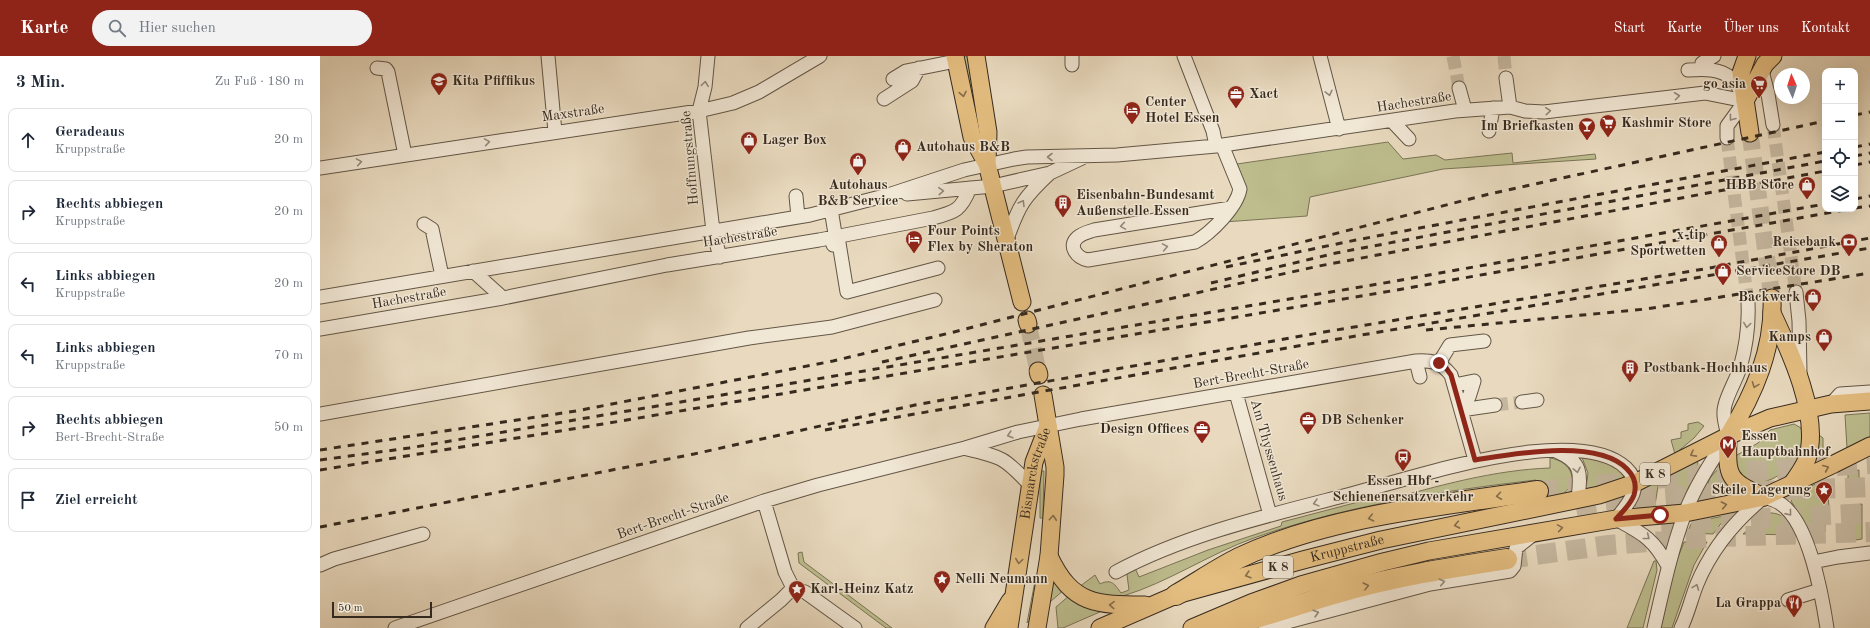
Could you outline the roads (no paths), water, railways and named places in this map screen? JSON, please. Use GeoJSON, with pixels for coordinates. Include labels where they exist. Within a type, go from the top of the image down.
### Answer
{"type":"FeatureCollection","features":[{"type":"Feature","properties":{"kind":"highway"},"geometry":{"type":"LineString","coordinates":[[1176,596],[1239,558],[1295,536],[1386,515],[1538,491]]}},
{"type":"Feature","properties":{"kind":"highway"},"geometry":{"type":"LineString","coordinates":[[1221,628],[1269,615],[1335,593],[1424,572],[1507,559]]}},
{"type":"Feature","properties":{"kind":"main road"},"geometry":{"type":"LineString","coordinates":[[976,56],[988,132],[987,164]]}},
{"type":"Feature","properties":{"kind":"main road"},"geometry":{"type":"LineString","coordinates":[[1747,56],[1741,73],[1750,133]]}},
{"type":"Feature","properties":{"kind":"main road"},"geometry":{"type":"LineString","coordinates":[[1745,101],[1765,64],[1773,56]]}},
{"type":"Feature","properties":{"kind":"main road"},"geometry":{"type":"LineString","coordinates":[[956,58],[972,137],[987,164],[1022,302]]}},
{"type":"Feature","properties":{"kind":"main road"},"geometry":{"type":"LineString","coordinates":[[1764,497],[1741,487],[1732,479],[1727,464],[1728,436],[1746,407],[1762,367],[1772,305],[1801,383],[1807,408]]}},
{"type":"Feature","properties":{"kind":"main road"},"geometry":{"type":"LineString","coordinates":[[1043,395],[1048,426]]}},
{"type":"Feature","properties":{"kind":"main road","name":"K 8"},"geometry":{"type":"LineString","coordinates":[[1728,436],[1770,418],[1807,408],[1831,404],[1870,401]]}},
{"type":"Feature","properties":{"kind":"main road","name":"K 8"},"geometry":{"type":"LineString","coordinates":[[1790,485],[1800,473],[1807,459],[1810,429],[1807,408]]}},
{"type":"Feature","properties":{"kind":"main road","name":"Bismarckstraße"},"geometry":{"type":"LineString","coordinates":[[1009,628],[1034,462],[1048,426]]}},
{"type":"Feature","properties":{"kind":"main road","name":"Bismarckstraße"},"geometry":{"type":"LineString","coordinates":[[1037,628],[1049,556],[1054,509],[1055,467],[1048,426]]}},
{"type":"Feature","properties":{"kind":"main road","name":"Kruppstraße"},"geometry":{"type":"LineString","coordinates":[[1100,628],[1151,605],[1176,596],[1381,540],[1599,496],[1635,483],[1728,436]]}},
{"type":"Feature","properties":{"kind":"main road","name":"K 8"},"geometry":{"type":"LineString","coordinates":[[1764,497],[1870,446]]}},
{"type":"Feature","properties":{"kind":"main road","name":"Kruppstraße"},"geometry":{"type":"LineString","coordinates":[[1192,628],[1273,595],[1349,571],[1429,552],[1616,519],[1685,513],[1764,497]]}},
{"type":"Feature","properties":{"kind":"main road"},"geometry":{"type":"LineString","coordinates":[[1049,556],[1063,581],[1070,589],[1092,602],[1110,605],[1151,605]]}},
{"type":"Feature","properties":{"kind":"main road"},"geometry":{"type":"LineString","coordinates":[[994,628],[1014,594]]}},
{"type":"Feature","properties":{"kind":"street"},"geometry":{"type":"LineString","coordinates":[[548,56],[555,132]]}},
{"type":"Feature","properties":{"kind":"street","name":"Hoffnungstraße"},"geometry":{"type":"LineString","coordinates":[[708,56],[705,87],[699,111],[713,231],[720,256]]}},
{"type":"Feature","properties":{"kind":"street","name":"Maxstraße"},"geometry":{"type":"LineString","coordinates":[[320,168],[699,111],[733,103],[759,92],[820,56]]}},
{"type":"Feature","properties":{"kind":"street"},"geometry":{"type":"LineString","coordinates":[[1184,56],[1219,146],[1240,189],[1239,197],[1231,208],[1207,234],[1195,242],[1088,260],[1081,258],[1076,254],[1074,248],[1074,242],[1077,237],[1094,230],[1231,208]]}},
{"type":"Feature","properties":{"kind":"street"},"geometry":{"type":"LineString","coordinates":[[1320,56],[1339,130]]}},
{"type":"Feature","properties":{"kind":"street"},"geometry":{"type":"LineString","coordinates":[[1702,63],[1714,56]]}},
{"type":"Feature","properties":{"kind":"street"},"geometry":{"type":"LineString","coordinates":[[893,79],[906,70],[956,58]]}},
{"type":"Feature","properties":{"kind":"street"},"geometry":{"type":"LineString","coordinates":[[377,68],[386,69],[388,72],[405,155]]}},
{"type":"Feature","properties":{"kind":"street"},"geometry":{"type":"LineString","coordinates":[[884,99],[912,81],[919,68]]}},
{"type":"Feature","properties":{"kind":"street"},"geometry":{"type":"LineString","coordinates":[[1688,70],[1705,69],[1718,72],[1733,79],[1745,101],[1727,126],[1728,138]]}},
{"type":"Feature","properties":{"kind":"street"},"geometry":{"type":"LineString","coordinates":[[1762,71],[1774,125]]}},
{"type":"Feature","properties":{"kind":"street"},"geometry":{"type":"LineString","coordinates":[[1506,78],[1510,107]]}},
{"type":"Feature","properties":{"kind":"street"},"geometry":{"type":"LineString","coordinates":[[1459,88],[1465,110]]}},
{"type":"Feature","properties":{"kind":"street","name":"Hachestraße"},"geometry":{"type":"LineString","coordinates":[[320,297],[831,210],[888,195],[956,172],[987,164],[1027,157],[1150,153],[1219,146],[1339,130],[1465,110],[1510,107],[1525,111],[1544,112],[1705,93],[1745,101]]}},
{"type":"Feature","properties":{"kind":"street"},"geometry":{"type":"LineString","coordinates":[[1489,131],[1493,108]]}},
{"type":"Feature","properties":{"kind":"street"},"geometry":{"type":"LineString","coordinates":[[1393,122],[1409,138]]}},
{"type":"Feature","properties":{"kind":"street","name":"Hachestraße"},"geometry":{"type":"LineString","coordinates":[[888,195],[993,186],[1050,173],[1086,156]]}},
{"type":"Feature","properties":{"kind":"street"},"geometry":{"type":"LineString","coordinates":[[1007,239],[1016,213],[1027,194],[1050,173]]}},
{"type":"Feature","properties":{"kind":"street","name":"Hachestraße"},"geometry":{"type":"LineString","coordinates":[[320,329],[503,298],[720,256],[835,239],[949,214],[964,205],[970,188]]}},
{"type":"Feature","properties":{"kind":"street"},"geometry":{"type":"LineString","coordinates":[[796,196],[798,216]]}},
{"type":"Feature","properties":{"kind":"street"},"geometry":{"type":"LineString","coordinates":[[831,210],[835,239],[833,244],[842,294],[845,293]]}},
{"type":"Feature","properties":{"kind":"street"},"geometry":{"type":"LineString","coordinates":[[424,224],[432,229],[442,276]]}},
{"type":"Feature","properties":{"kind":"street"},"geometry":{"type":"LineString","coordinates":[[835,239],[839,243],[847,292],[938,268]]}},
{"type":"Feature","properties":{"kind":"street"},"geometry":{"type":"LineString","coordinates":[[473,271],[503,298]]}},
{"type":"Feature","properties":{"kind":"street"},"geometry":{"type":"LineString","coordinates":[[1796,292],[1799,321],[1801,383]]}},
{"type":"Feature","properties":{"kind":"street"},"geometry":{"type":"LineString","coordinates":[[320,414],[742,340],[832,327],[935,300]]}},
{"type":"Feature","properties":{"kind":"street"},"geometry":{"type":"LineString","coordinates":[[1654,628],[1668,566],[1685,513],[1704,474],[1728,436],[1724,413],[1725,405],[1740,368],[1749,315],[1748,303]]}},
{"type":"Feature","properties":{"kind":"street"},"geometry":{"type":"LineString","coordinates":[[1475,460],[1451,375],[1446,368],[1439,363],[1450,345],[1484,341]]}},
{"type":"Feature","properties":{"kind":"street","name":"Bert-Brecht-Straße"},"geometry":{"type":"LineString","coordinates":[[395,628],[764,501],[818,485],[965,448],[1018,432],[1416,361],[1428,360],[1439,363]]}},
{"type":"Feature","properties":{"kind":"street"},"geometry":{"type":"LineString","coordinates":[[1416,361],[1420,376]]}},
{"type":"Feature","properties":{"kind":"street"},"geometry":{"type":"LineString","coordinates":[[1454,385],[1474,381],[1469,397],[1460,407]]}},
{"type":"Feature","properties":{"kind":"street"},"geometry":{"type":"LineString","coordinates":[[1831,404],[1840,394],[1870,392]]}},
{"type":"Feature","properties":{"kind":"street","name":"Am Thyssenhaus"},"geometry":{"type":"LineString","coordinates":[[1236,393],[1270,515]]}},
{"type":"Feature","properties":{"kind":"street"},"geometry":{"type":"LineString","coordinates":[[1522,402],[1538,400]]}},
{"type":"Feature","properties":{"kind":"street"},"geometry":{"type":"LineString","coordinates":[[1460,407],[1495,405]]}},
{"type":"Feature","properties":{"kind":"street","name":"Bert-Brecht-Straße"},"geometry":{"type":"LineString","coordinates":[[965,448],[999,456],[1011,464],[1030,485]]}},
{"type":"Feature","properties":{"kind":"street"},"geometry":{"type":"LineString","coordinates":[[1116,572],[1134,562],[1190,540],[1270,515],[1475,460],[1532,452],[1556,451],[1587,452],[1606,456],[1625,467],[1634,478],[1635,491],[1631,500],[1616,519],[1643,533],[1653,542],[1668,566]]}},
{"type":"Feature","properties":{"kind":"street"},"geometry":{"type":"LineString","coordinates":[[1556,451],[1573,460],[1577,466],[1579,472],[1578,500]]}},
{"type":"Feature","properties":{"kind":"street"},"geometry":{"type":"LineString","coordinates":[[1681,628],[1697,583],[1708,563],[1743,514],[1764,497],[1780,503],[1791,513],[1801,531],[1813,562],[1827,628]]}},
{"type":"Feature","properties":{"kind":"street"},"geometry":{"type":"LineString","coordinates":[[764,501],[785,572],[793,588],[805,592],[855,628]]}},
{"type":"Feature","properties":{"kind":"street","name":"Kruppstraße"},"geometry":{"type":"LineString","coordinates":[[1265,628],[1430,584],[1510,571],[1514,566],[1516,548],[1537,532]]}},
{"type":"Feature","properties":{"kind":"street"},"geometry":{"type":"LineString","coordinates":[[320,565],[334,559],[423,534]]}},
{"type":"Feature","properties":{"kind":"street"},"geometry":{"type":"LineString","coordinates":[[1813,562],[1870,553]]}},
{"type":"Feature","properties":{"kind":"street"},"geometry":{"type":"LineString","coordinates":[[746,628],[782,600],[793,588]]}},
{"type":"Feature","properties":{"kind":"street"},"geometry":{"type":"LineString","coordinates":[[1788,600],[1820,590]]}},
{"type":"Feature","properties":{"kind":"tunnel"},"geometry":{"type":"LineString","coordinates":[[1453,56],[1459,88]]}},
{"type":"Feature","properties":{"kind":"tunnel"},"geometry":{"type":"LineString","coordinates":[[1504,56],[1506,78]]}},
{"type":"Feature","properties":{"kind":"tunnel"},"geometry":{"type":"LineString","coordinates":[[1773,125],[1796,292]]}},
{"type":"Feature","properties":{"kind":"tunnel"},"geometry":{"type":"LineString","coordinates":[[1750,133],[1772,298]]}},
{"type":"Feature","properties":{"kind":"tunnel"},"geometry":{"type":"LineString","coordinates":[[1727,138],[1748,303]]}},
{"type":"Feature","properties":{"kind":"tunnel"},"geometry":{"type":"LineString","coordinates":[[1028,324],[1038,371]]}},
{"type":"Feature","properties":{"kind":"tunnel"},"geometry":{"type":"LineString","coordinates":[[1495,405],[1522,402]]}},
{"type":"Feature","properties":{"kind":"tunnel"},"geometry":{"type":"LineString","coordinates":[[1538,491],[1713,473],[1870,464]]}},
{"type":"Feature","properties":{"kind":"tunnel"},"geometry":{"type":"LineString","coordinates":[[1576,507],[1686,495],[1870,487]]}},
{"type":"Feature","properties":{"kind":"tunnel"},"geometry":{"type":"LineString","coordinates":[[1661,523],[1870,513]]}},
{"type":"Feature","properties":{"kind":"tunnel"},"geometry":{"type":"LineString","coordinates":[[1507,559],[1609,545],[1717,537],[1870,532]]}},
{"type":"Feature","properties":{"kind":"railway"},"geometry":{"type":"LineString","coordinates":[[1858,114],[1870,112]]}},
{"type":"Feature","properties":{"kind":"railway"},"geometry":{"type":"LineString","coordinates":[[320,450],[576,411],[833,361],[954,332],[1489,194],[1822,122]]}},
{"type":"Feature","properties":{"kind":"railway"},"geometry":{"type":"LineString","coordinates":[[1858,146],[1870,144]]}},
{"type":"Feature","properties":{"kind":"railway"},"geometry":{"type":"LineString","coordinates":[[1226,267],[1356,240],[1822,153]]}},
{"type":"Feature","properties":{"kind":"railway"},"geometry":{"type":"LineString","coordinates":[[1858,155],[1870,153]]}},
{"type":"Feature","properties":{"kind":"railway"},"geometry":{"type":"LineString","coordinates":[[1211,283],[1336,253],[1822,162]]}},
{"type":"Feature","properties":{"kind":"railway"},"geometry":{"type":"LineString","coordinates":[[1858,164],[1870,162]]}},
{"type":"Feature","properties":{"kind":"railway"},"geometry":{"type":"LineString","coordinates":[[882,362],[1319,266],[1822,172]]}},
{"type":"Feature","properties":{"kind":"railway"},"geometry":{"type":"LineString","coordinates":[[1858,198],[1870,196]]}},
{"type":"Feature","properties":{"kind":"railway"},"geometry":{"type":"LineString","coordinates":[[320,460],[409,448],[1390,282],[1822,205]]}},
{"type":"Feature","properties":{"kind":"railway"},"geometry":{"type":"LineString","coordinates":[[1858,208],[1870,206]]}},
{"type":"Feature","properties":{"kind":"railway"},"geometry":{"type":"LineString","coordinates":[[320,470],[603,424],[1391,291],[1833,212]]}},
{"type":"Feature","properties":{"kind":"railway"},"geometry":{"type":"LineString","coordinates":[[320,527],[694,454],[915,405],[1324,332],[1704,269],[1870,238]]}},
{"type":"Feature","properties":{"kind":"railway"},"geometry":{"type":"LineString","coordinates":[[825,430],[1315,343],[1870,248]]}},
{"type":"Feature","properties":{"kind":"railway"},"geometry":{"type":"LineString","coordinates":[[1426,330],[1646,309],[1870,273]]}},
{"type":"Feature","properties":{"kind":"place","name":"Kita Pfiffikus"},"geometry":{"type":"Point","coordinates":[439,96]}},
{"type":"Feature","properties":{"kind":"place","name":"go asia"},"geometry":{"type":"Point","coordinates":[1759,99]}},
{"type":"Feature","properties":{"kind":"place","name":"Xact"},"geometry":{"type":"Point","coordinates":[1236,109]}},
{"type":"Feature","properties":{"kind":"place","name":"Center Hotel Essen"},"geometry":{"type":"Point","coordinates":[1132,125]}},
{"type":"Feature","properties":{"kind":"place","name":"Kashmir Store"},"geometry":{"type":"Point","coordinates":[1608,138]}},
{"type":"Feature","properties":{"kind":"place","name":"Im Briefkasten"},"geometry":{"type":"Point","coordinates":[1587,141]}},
{"type":"Feature","properties":{"kind":"place","name":"Lager Box"},"geometry":{"type":"Point","coordinates":[749,155]}},
{"type":"Feature","properties":{"kind":"place","name":"Autohaus B&B"},"geometry":{"type":"Point","coordinates":[903,162]}},
{"type":"Feature","properties":{"kind":"place","name":"Autohaus B&B Service"},"geometry":{"type":"Point","coordinates":[858,176]}},
{"type":"Feature","properties":{"kind":"place","name":"HBB Store"},"geometry":{"type":"Point","coordinates":[1807,200]}},
{"type":"Feature","properties":{"kind":"place","name":"Eisenbahn-Bundesamt Außenstelle Essen"},"geometry":{"type":"Point","coordinates":[1063,218]}},
{"type":"Feature","properties":{"kind":"place","name":"Four Points Flex by Sheraton"},"geometry":{"type":"Point","coordinates":[914,254]}},
{"type":"Feature","properties":{"kind":"place","name":"Reisebank"},"geometry":{"type":"Point","coordinates":[1849,257]}},
{"type":"Feature","properties":{"kind":"place","name":"x-tip Sportwetten"},"geometry":{"type":"Point","coordinates":[1719,258]}},
{"type":"Feature","properties":{"kind":"place","name":"ServiceStore DB"},"geometry":{"type":"Point","coordinates":[1723,286]}},
{"type":"Feature","properties":{"kind":"place","name":"Backwerk"},"geometry":{"type":"Point","coordinates":[1813,312]}},
{"type":"Feature","properties":{"kind":"place","name":"Kamps"},"geometry":{"type":"Point","coordinates":[1824,352]}},
{"type":"Feature","properties":{"kind":"place","name":"Postbank-Hochhaus"},"geometry":{"type":"Point","coordinates":[1630,383]}},
{"type":"Feature","properties":{"kind":"place","name":"DB Schenker"},"geometry":{"type":"Point","coordinates":[1308,435]}},
{"type":"Feature","properties":{"kind":"place","name":"Design Offices"},"geometry":{"type":"Point","coordinates":[1202,444]}},
{"type":"Feature","properties":{"kind":"place","name":"Essen Hauptbahnhof"},"geometry":{"type":"Point","coordinates":[1728,459]}},
{"type":"Feature","properties":{"kind":"place","name":"Essen Hbf - Schienenersatzverkehr"},"geometry":{"type":"Point","coordinates":[1403,472]}},
{"type":"Feature","properties":{"kind":"place","name":"Steile Lagerung"},"geometry":{"type":"Point","coordinates":[1824,505]}},
{"type":"Feature","properties":{"kind":"place","name":"Nelli Neumann"},"geometry":{"type":"Point","coordinates":[942,594]}},
{"type":"Feature","properties":{"kind":"place","name":"Karl-Heinz Katz"},"geometry":{"type":"Point","coordinates":[797,604]}},
{"type":"Feature","properties":{"kind":"place","name":"La Grappa"},"geometry":{"type":"Point","coordinates":[1794,618]}}]}
